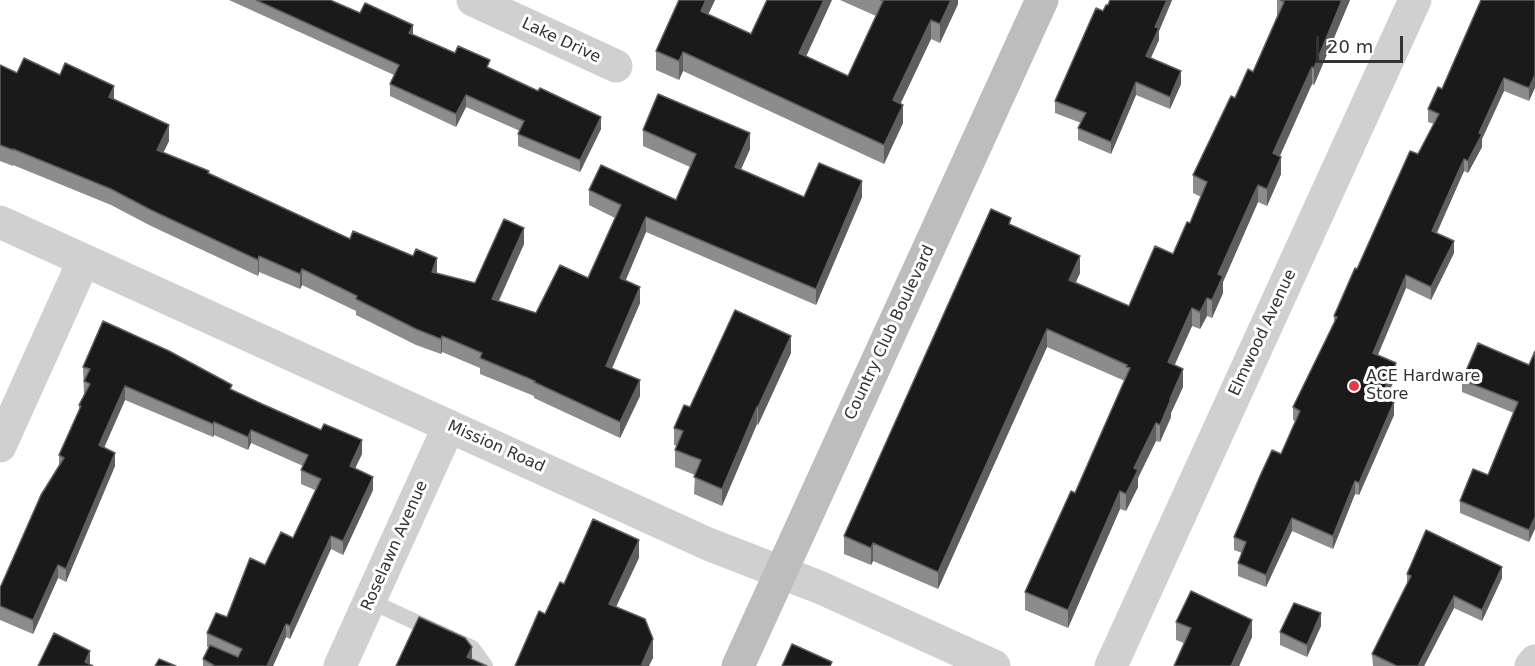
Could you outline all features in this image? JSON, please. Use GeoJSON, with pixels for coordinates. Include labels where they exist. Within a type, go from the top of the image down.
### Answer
{"type":"FeatureCollection","features":[{"type":"Feature","properties":{"kind":"street","name":"Lake Drive"},"geometry":{"type":"LineString","coordinates":[[473,0],[616,66]]}},
{"type":"Feature","properties":{"kind":"street","name":"Country Club Boulevard"},"geometry":{"type":"LineString","coordinates":[[738,666],[1042,0]]}},
{"type":"Feature","properties":{"kind":"street","name":"Elmwood Avenue"},"geometry":{"type":"LineString","coordinates":[[1111,666],[1415,0]]}},
{"type":"Feature","properties":{"kind":"street","name":"Mission Road"},"geometry":{"type":"LineString","coordinates":[[0,222],[708,544],[819,587],[994,666]]}},
{"type":"Feature","properties":{"kind":"street"},"geometry":{"type":"LineString","coordinates":[[0,446],[84,260]]}},
{"type":"Feature","properties":{"kind":"street","name":"Roselawn Avenue"},"geometry":{"type":"LineString","coordinates":[[340,666],[449,426]]}},
{"type":"Feature","properties":{"kind":"street"},"geometry":{"type":"LineString","coordinates":[[1531,666],[1535,661]]}},
{"type":"Feature","properties":{"kind":"lane"},"geometry":{"type":"LineString","coordinates":[[370,601],[472,648],[485,666]]}},
{"type":"Feature","properties":{"kind":"building"},"geometry":{"type":"Polygon","coordinates":[[[256,0],[330,0],[360,13],[365,3],[413,25],[409,33],[455,53],[458,46],[490,60],[487,67],[538,91],[540,88],[601,117],[580,160],[518,134],[524,121],[466,95],[456,114],[390,84],[399,65],[256,0]]]}},
{"type":"Feature","properties":{"kind":"building"},"geometry":{"type":"Polygon","coordinates":[[[679,0],[706,0],[701,11],[751,34],[767,0],[824,0],[799,53],[848,76],[883,1],[881,0],[951,0],[940,24],[931,20],[893,100],[903,105],[884,145],[683,52],[679,61],[656,51],[679,0]]]}},
{"type":"Feature","properties":{"kind":"building"},"geometry":{"type":"Polygon","coordinates":[[[1110,0],[1167,0],[1155,27],[1159,28],[1146,56],[1181,71],[1170,97],[1136,82],[1111,142],[1078,128],[1086,113],[1055,101],[1096,8],[1103,11],[1110,0]]]}},
{"type":"Feature","properties":{"kind":"building"},"geometry":{"type":"Polygon","coordinates":[[[1280,0],[1342,0],[1314,68],[1312,67],[1273,153],[1281,157],[1267,189],[1258,185],[1218,274],[1223,276],[1212,300],[1207,298],[1200,312],[1192,308],[1168,362],[1183,369],[1171,399],[1160,425],[1156,423],[1134,468],[1138,470],[1126,494],[1120,491],[1068,610],[1025,592],[1071,491],[1075,493],[1130,368],[1047,329],[938,572],[873,543],[871,548],[844,536],[991,209],[1011,218],[1009,224],[1080,256],[1069,280],[1129,306],[1155,246],[1173,254],[1187,222],[1190,223],[1207,182],[1193,175],[1231,96],[1235,98],[1248,69],[1253,72],[1284,2],[1280,0]]]}},
{"type":"Feature","properties":{"kind":"building"},"geometry":{"type":"Polygon","coordinates":[[[1481,0],[1535,0],[1535,75],[1529,88],[1504,78],[1479,133],[1482,134],[1468,161],[1464,159],[1432,231],[1454,241],[1431,287],[1406,275],[1373,353],[1396,363],[1381,397],[1394,402],[1359,483],[1355,481],[1333,536],[1292,518],[1266,575],[1238,563],[1246,542],[1234,537],[1272,450],[1281,454],[1300,411],[1293,407],[1337,317],[1334,316],[1355,268],[1357,269],[1410,151],[1418,154],[1439,114],[1428,109],[1438,87],[1442,89],[1481,0]]]}},
{"type":"Feature","properties":{"kind":"building"},"geometry":{"type":"Polygon","coordinates":[[[24,58],[60,75],[65,63],[114,86],[109,97],[169,125],[157,150],[209,171],[208,173],[350,239],[353,231],[413,256],[416,249],[437,258],[432,272],[475,283],[504,219],[524,228],[492,299],[536,313],[560,265],[588,278],[621,205],[589,190],[601,165],[676,200],[696,154],[643,130],[658,94],[750,133],[735,167],[804,197],[819,163],[862,181],[816,289],[646,217],[620,278],[640,287],[606,366],[640,380],[620,422],[535,381],[480,358],[482,353],[442,336],[441,339],[416,329],[302,269],[300,274],[259,256],[258,260],[111,189],[0,145],[0,65],[17,73],[24,58]]]}},
{"type":"Feature","properties":{"kind":"building"},"geometry":{"type":"Polygon","coordinates":[[[735,310],[791,336],[757,407],[722,489],[694,477],[701,460],[675,450],[683,431],[674,428],[684,405],[690,407],[735,310]]]}},
{"type":"Feature","properties":{"kind":"building"},"geometry":{"type":"Polygon","coordinates":[[[103,321],[169,351],[232,385],[230,389],[262,404],[321,430],[324,424],[362,440],[350,466],[373,477],[343,541],[331,536],[290,626],[286,624],[267,666],[215,666],[203,659],[210,645],[238,657],[242,649],[207,633],[216,613],[227,617],[250,558],[265,565],[281,532],[293,538],[321,479],[301,470],[308,455],[251,430],[248,437],[214,422],[213,424],[125,386],[99,445],[115,453],[66,569],[58,565],[33,620],[0,606],[0,588],[41,495],[64,458],[59,455],[90,384],[84,381],[90,369],[83,367],[103,321]]]}},
{"type":"Feature","properties":{"kind":"building"},"geometry":{"type":"Polygon","coordinates":[[[1478,343],[1529,365],[1535,351],[1535,517],[1529,530],[1460,501],[1473,469],[1488,475],[1518,402],[1462,380],[1478,343]]]}},
{"type":"Feature","properties":{"kind":"building"},"geometry":{"type":"Polygon","coordinates":[[[593,519],[639,540],[609,604],[645,619],[653,639],[641,666],[515,666],[539,611],[545,614],[560,582],[564,584],[593,519]]]}},
{"type":"Feature","properties":{"kind":"building"},"geometry":{"type":"Polygon","coordinates":[[[1426,530],[1502,567],[1482,610],[1454,596],[1418,666],[1397,666],[1372,654],[1411,576],[1407,574],[1426,530]]]}},
{"type":"Feature","properties":{"kind":"building"},"geometry":{"type":"Polygon","coordinates":[[[1191,591],[1252,620],[1231,666],[1174,666],[1191,628],[1176,622],[1191,591]]]}},
{"type":"Feature","properties":{"kind":"building"},"geometry":{"type":"Polygon","coordinates":[[[1294,603],[1321,613],[1307,645],[1280,632],[1294,603]]]}},
{"type":"Feature","properties":{"kind":"building"},"geometry":{"type":"Polygon","coordinates":[[[419,617],[465,638],[472,647],[467,657],[487,666],[396,666],[419,617]]]}},
{"type":"Feature","properties":{"kind":"building"},"geometry":{"type":"Polygon","coordinates":[[[54,633],[90,651],[85,662],[93,666],[38,666],[54,633]]]}},
{"type":"Feature","properties":{"kind":"building"},"geometry":{"type":"Polygon","coordinates":[[[792,644],[832,662],[830,666],[782,666],[792,644]]]}},
{"type":"Feature","properties":{"kind":"building"},"geometry":{"type":"Polygon","coordinates":[[[159,659],[176,666],[155,666],[159,659]]]}},
{"type":"Feature","properties":{"kind":"place","name":"ACE Hardware Store"},"geometry":{"type":"Point","coordinates":[1354,386]}}]}
